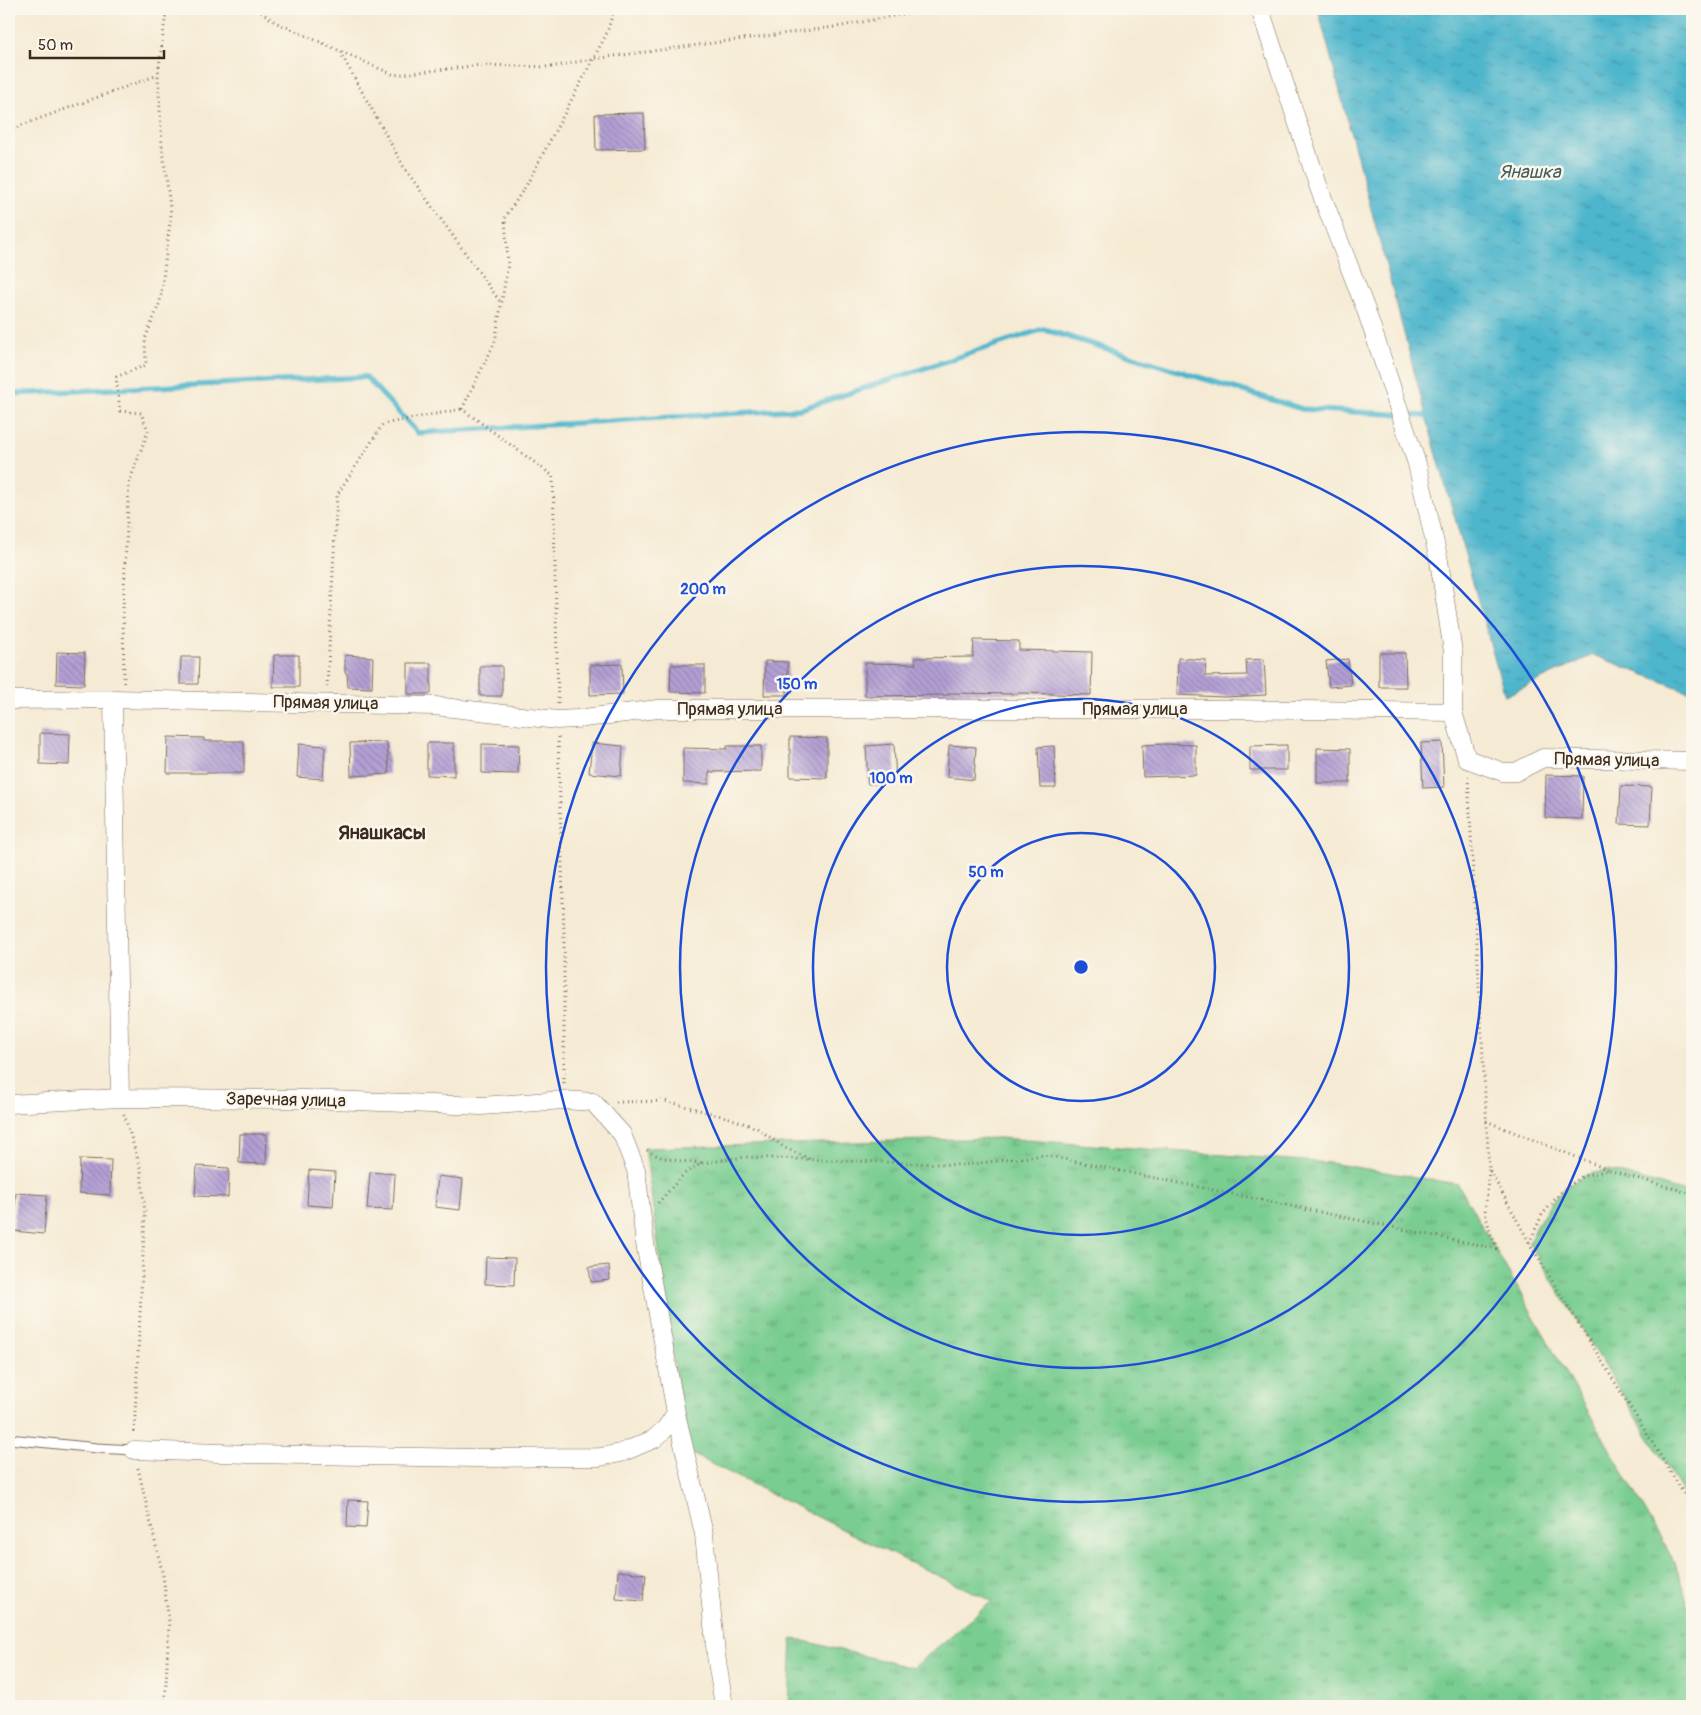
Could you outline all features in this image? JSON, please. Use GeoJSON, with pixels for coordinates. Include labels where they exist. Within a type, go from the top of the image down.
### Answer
{"type":"FeatureCollection","features":[{"type":"Feature","properties":{"kind":"street"},"geometry":{"type":"LineString","coordinates":[[1264,12],[1319,188],[1366,310],[1418,464],[1439,561],[1453,652],[1453,712],[1466,759]]}},
{"type":"Feature","properties":{"kind":"street"},"geometry":{"type":"LineString","coordinates":[[119,699],[120,1098]]}},
{"type":"Feature","properties":{"kind":"street","name":"Прямая улица"},"geometry":{"type":"LineString","coordinates":[[9,700],[119,699],[436,706],[557,720],[658,709],[1453,712]]}},
{"type":"Feature","properties":{"kind":"street","name":"Прямая улица"},"geometry":{"type":"LineString","coordinates":[[1466,759],[1503,772],[1516,772],[1543,758],[1692,761]]}},
{"type":"Feature","properties":{"kind":"street","name":"Заречная улица"},"geometry":{"type":"LineString","coordinates":[[9,1104],[120,1098],[306,1099],[481,1106],[564,1100],[592,1102]]}},
{"type":"Feature","properties":{"kind":"street"},"geometry":{"type":"LineString","coordinates":[[592,1102],[622,1134],[636,1170],[645,1243],[676,1413],[704,1534],[716,1655],[724,1706]]}},
{"type":"Feature","properties":{"kind":"street"},"geometry":{"type":"LineString","coordinates":[[134,1450],[477,1458],[600,1457],[621,1453],[654,1439],[666,1428],[676,1413]]}},
{"type":"Feature","properties":{"kind":"lane"},"geometry":{"type":"LineString","coordinates":[[9,1438],[97,1448],[134,1450]]}},
{"type":"Feature","properties":{"kind":"path"},"geometry":{"type":"LineString","coordinates":[[119,699],[129,483],[148,431],[141,413],[120,411],[116,377],[146,365],[145,339],[160,302],[171,214],[162,145],[158,75],[166,12],[168,9]]}},
{"type":"Feature","properties":{"kind":"path"},"geometry":{"type":"LineString","coordinates":[[257,9],[275,22],[394,75],[481,65],[552,67],[592,59],[842,26],[928,9]]}},
{"type":"Feature","properties":{"kind":"path"},"geometry":{"type":"LineString","coordinates":[[462,409],[495,342],[508,264],[505,218],[527,184],[607,32],[614,9]]}},
{"type":"Feature","properties":{"kind":"path"},"geometry":{"type":"LineString","coordinates":[[340,51],[405,169],[502,304]]}},
{"type":"Feature","properties":{"kind":"path"},"geometry":{"type":"LineString","coordinates":[[9,133],[22,125],[158,75]]}},
{"type":"Feature","properties":{"kind":"path"},"geometry":{"type":"LineString","coordinates":[[326,703],[337,494],[383,424],[462,409],[553,476],[558,670],[557,720],[564,934],[564,1100]]}},
{"type":"Feature","properties":{"kind":"path"},"geometry":{"type":"LineString","coordinates":[[622,1134],[651,1153],[677,1161],[702,1163],[745,1157],[964,1165],[1044,1155],[1498,1249],[1490,1232],[1485,1212],[1489,1169],[1466,759]]}},
{"type":"Feature","properties":{"kind":"path"},"geometry":{"type":"LineString","coordinates":[[120,1098],[141,1170],[145,1214],[134,1450],[164,1576],[169,1622],[165,1706]]}},
{"type":"Feature","properties":{"kind":"path"},"geometry":{"type":"LineString","coordinates":[[592,1102],[665,1101],[729,1118],[757,1128],[785,1148],[813,1160]]}},
{"type":"Feature","properties":{"kind":"path"},"geometry":{"type":"LineString","coordinates":[[1486,1121],[1609,1170],[1692,1194]]}},
{"type":"Feature","properties":{"kind":"path"},"geometry":{"type":"LineString","coordinates":[[657,1204],[684,1174],[702,1163]]}},
{"type":"Feature","properties":{"kind":"path"},"geometry":{"type":"LineString","coordinates":[[1489,1169],[1529,1243],[1692,1507]]}},
{"type":"Feature","properties":{"kind":"path"},"geometry":{"type":"LineString","coordinates":[[1529,1243],[1542,1215],[1563,1190],[1583,1176],[1609,1170]]}},
{"type":"Feature","properties":{"kind":"green space"},"geometry":{"type":"Polygon","coordinates":[[[999,1138],[1330,1163],[1458,1184],[1675,1563],[1692,1617],[1692,1706],[789,1706],[792,1638],[913,1668],[992,1601],[888,1552],[686,1451],[645,1148],[999,1138]]]}},
{"type":"Feature","properties":{"kind":"green space"},"geometry":{"type":"Polygon","coordinates":[[[1609,1170],[1692,1194],[1692,1507],[1529,1243],[1544,1214],[1564,1189],[1585,1176],[1609,1170]]]}},
{"type":"Feature","properties":{"kind":"water","name":"Янашка"},"geometry":{"type":"Polygon","coordinates":[[[1318,9],[1692,9],[1692,693],[1593,655],[1505,696],[1426,416],[1318,9]]]}},
{"type":"Feature","properties":{"kind":"building"},"geometry":{"type":"Polygon","coordinates":[[[644,113],[645,149],[596,150],[595,114],[644,113]]]}},
{"type":"Feature","properties":{"kind":"building"},"geometry":{"type":"Polygon","coordinates":[[[974,640],[1019,641],[1019,650],[1092,652],[1091,695],[949,693],[949,695],[865,696],[865,663],[916,664],[915,658],[973,657],[974,640]]]}},
{"type":"Feature","properties":{"kind":"building"},"geometry":{"type":"Polygon","coordinates":[[[57,652],[85,653],[84,685],[56,684],[57,652]]]}},
{"type":"Feature","properties":{"kind":"building"},"geometry":{"type":"Polygon","coordinates":[[[1379,653],[1405,653],[1406,687],[1379,687],[1379,653]]]}},
{"type":"Feature","properties":{"kind":"building"},"geometry":{"type":"Polygon","coordinates":[[[274,655],[299,655],[299,687],[273,687],[274,655]]]}},
{"type":"Feature","properties":{"kind":"building"},"geometry":{"type":"Polygon","coordinates":[[[345,655],[373,657],[372,688],[348,687],[347,673],[345,673],[345,655]]]}},
{"type":"Feature","properties":{"kind":"building"},"geometry":{"type":"Polygon","coordinates":[[[181,657],[199,657],[198,684],[180,684],[181,657]]]}},
{"type":"Feature","properties":{"kind":"building"},"geometry":{"type":"Polygon","coordinates":[[[1178,658],[1206,660],[1205,676],[1247,675],[1246,660],[1264,659],[1266,695],[1225,697],[1177,695],[1178,658]]]}},
{"type":"Feature","properties":{"kind":"building"},"geometry":{"type":"Polygon","coordinates":[[[1348,659],[1351,685],[1329,687],[1326,661],[1348,659]]]}},
{"type":"Feature","properties":{"kind":"building"},"geometry":{"type":"Polygon","coordinates":[[[765,661],[788,662],[787,695],[764,695],[765,661]]]}},
{"type":"Feature","properties":{"kind":"building"},"geometry":{"type":"Polygon","coordinates":[[[408,663],[431,663],[431,694],[408,694],[408,663]]]}},
{"type":"Feature","properties":{"kind":"building"},"geometry":{"type":"Polygon","coordinates":[[[622,664],[623,694],[590,695],[590,665],[622,664]]]}},
{"type":"Feature","properties":{"kind":"building"},"geometry":{"type":"Polygon","coordinates":[[[671,665],[705,665],[705,693],[670,692],[671,665]]]}},
{"type":"Feature","properties":{"kind":"building"},"geometry":{"type":"Polygon","coordinates":[[[480,666],[502,666],[502,696],[480,696],[480,666]]]}},
{"type":"Feature","properties":{"kind":"building"},"geometry":{"type":"Polygon","coordinates":[[[40,733],[70,734],[69,765],[40,764],[40,733]]]}},
{"type":"Feature","properties":{"kind":"building"},"geometry":{"type":"Polygon","coordinates":[[[168,737],[204,738],[204,741],[244,741],[244,773],[167,773],[168,737]]]}},
{"type":"Feature","properties":{"kind":"building"},"geometry":{"type":"Polygon","coordinates":[[[790,737],[827,738],[827,778],[790,777],[790,737]]]}},
{"type":"Feature","properties":{"kind":"building"},"geometry":{"type":"Polygon","coordinates":[[[387,742],[389,774],[351,776],[350,743],[387,742]]]}},
{"type":"Feature","properties":{"kind":"building"},"geometry":{"type":"Polygon","coordinates":[[[1442,742],[1444,787],[1423,788],[1421,743],[1442,742]]]}},
{"type":"Feature","properties":{"kind":"building"},"geometry":{"type":"Polygon","coordinates":[[[427,743],[454,743],[454,776],[427,775],[427,743]]]}},
{"type":"Feature","properties":{"kind":"building"},"geometry":{"type":"Polygon","coordinates":[[[592,743],[623,746],[621,776],[589,773],[592,743]]]}},
{"type":"Feature","properties":{"kind":"building"},"geometry":{"type":"Polygon","coordinates":[[[299,744],[325,746],[323,779],[297,777],[299,744]]]}},
{"type":"Feature","properties":{"kind":"building"},"geometry":{"type":"Polygon","coordinates":[[[482,744],[519,745],[518,774],[482,773],[482,744]]]}},
{"type":"Feature","properties":{"kind":"building"},"geometry":{"type":"Polygon","coordinates":[[[894,744],[896,783],[868,784],[866,746],[894,744]]]}},
{"type":"Feature","properties":{"kind":"building"},"geometry":{"type":"Polygon","coordinates":[[[949,745],[976,747],[974,780],[947,777],[949,745]]]}},
{"type":"Feature","properties":{"kind":"building"},"geometry":{"type":"Polygon","coordinates":[[[1142,745],[1196,745],[1196,775],[1143,777],[1142,745]]]}},
{"type":"Feature","properties":{"kind":"building"},"geometry":{"type":"Polygon","coordinates":[[[1287,745],[1287,770],[1250,770],[1250,746],[1287,745]]]}},
{"type":"Feature","properties":{"kind":"building"},"geometry":{"type":"Polygon","coordinates":[[[727,746],[761,746],[761,771],[709,772],[709,784],[683,783],[683,748],[727,749],[727,746]]]}},
{"type":"Feature","properties":{"kind":"building"},"geometry":{"type":"Polygon","coordinates":[[[1054,746],[1056,788],[1040,788],[1038,747],[1054,746]]]}},
{"type":"Feature","properties":{"kind":"building"},"geometry":{"type":"Polygon","coordinates":[[[1317,748],[1350,749],[1350,783],[1317,783],[1317,748]]]}},
{"type":"Feature","properties":{"kind":"building"},"geometry":{"type":"Polygon","coordinates":[[[1546,775],[1583,776],[1582,819],[1545,818],[1546,775]]]}},
{"type":"Feature","properties":{"kind":"building"},"geometry":{"type":"Polygon","coordinates":[[[1621,786],[1652,787],[1650,825],[1619,824],[1621,786]]]}},
{"type":"Feature","properties":{"kind":"building"},"geometry":{"type":"Polygon","coordinates":[[[240,1134],[267,1134],[266,1164],[239,1163],[240,1134]]]}},
{"type":"Feature","properties":{"kind":"building"},"geometry":{"type":"Polygon","coordinates":[[[80,1159],[111,1160],[110,1195],[79,1193],[80,1159]]]}},
{"type":"Feature","properties":{"kind":"building"},"geometry":{"type":"Polygon","coordinates":[[[197,1166],[229,1168],[228,1197],[195,1196],[197,1166]]]}},
{"type":"Feature","properties":{"kind":"building"},"geometry":{"type":"Polygon","coordinates":[[[309,1170],[335,1172],[333,1207],[307,1205],[309,1170]]]}},
{"type":"Feature","properties":{"kind":"building"},"geometry":{"type":"Polygon","coordinates":[[[370,1172],[395,1174],[393,1210],[367,1209],[370,1172]]]}},
{"type":"Feature","properties":{"kind":"building"},"geometry":{"type":"Polygon","coordinates":[[[438,1176],[463,1179],[460,1210],[435,1207],[438,1176]]]}},
{"type":"Feature","properties":{"kind":"building"},"geometry":{"type":"Polygon","coordinates":[[[16,1193],[47,1195],[44,1234],[13,1231],[16,1193]]]}},
{"type":"Feature","properties":{"kind":"building"},"geometry":{"type":"Polygon","coordinates":[[[486,1257],[515,1258],[514,1285],[485,1284],[486,1257]]]}},
{"type":"Feature","properties":{"kind":"building"},"geometry":{"type":"Polygon","coordinates":[[[609,1265],[610,1280],[591,1282],[589,1267],[609,1265]]]}},
{"type":"Feature","properties":{"kind":"building"},"geometry":{"type":"Polygon","coordinates":[[[348,1500],[368,1501],[366,1528],[347,1527],[348,1500]]]}},
{"type":"Feature","properties":{"kind":"building"},"geometry":{"type":"Polygon","coordinates":[[[618,1571],[646,1574],[643,1601],[616,1599],[618,1571]]]}},
{"type":"Feature","properties":{"kind":"waterway"},"geometry":{"type":"LineString","coordinates":[[9,394],[366,377],[418,433],[801,409],[1043,329],[1302,409],[1426,416]]}},
{"type":"Feature","properties":{"kind":"district","name":"Янашкасы"},"geometry":{"type":"Point","coordinates":[382,832]}}]}
